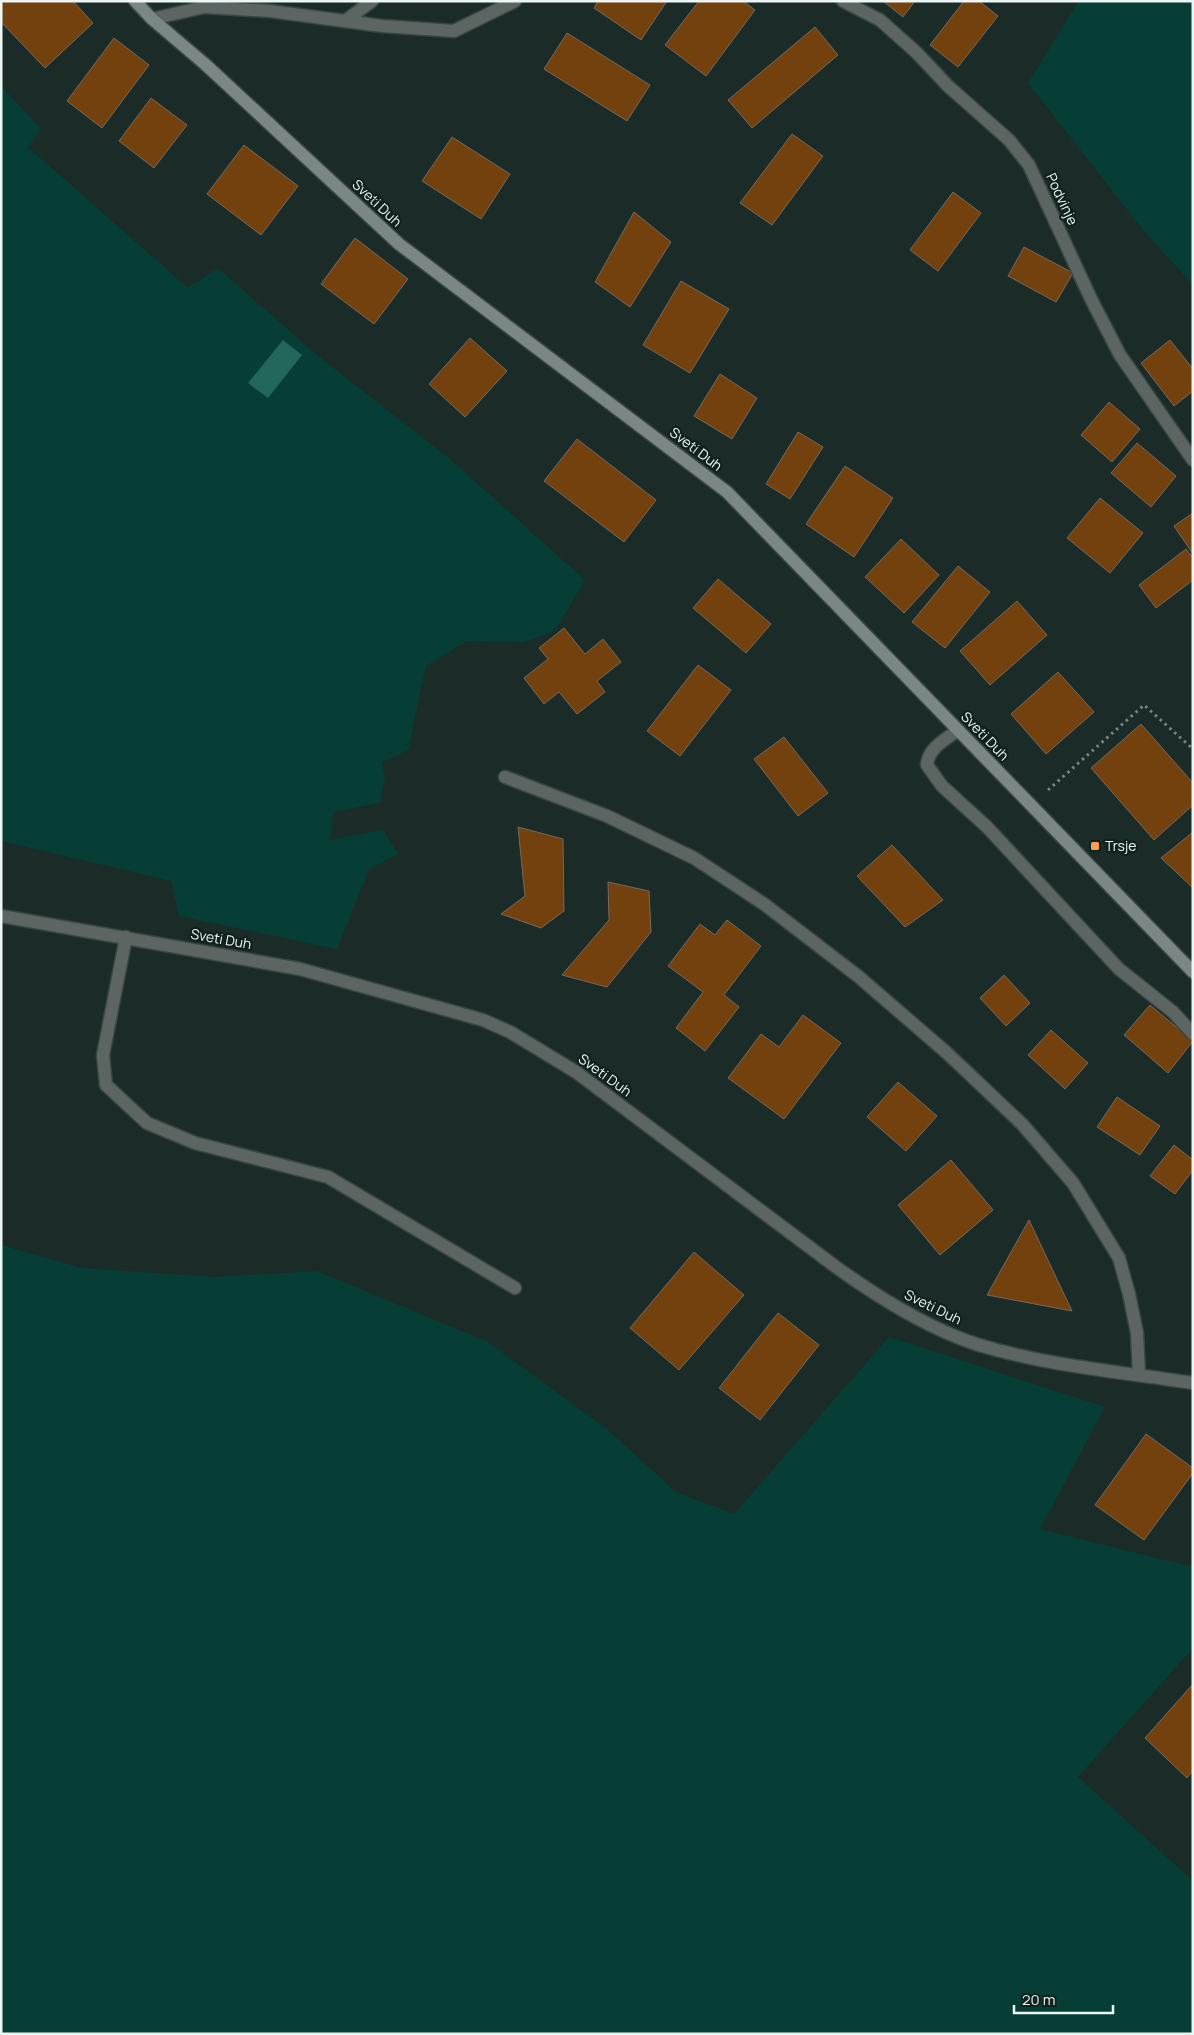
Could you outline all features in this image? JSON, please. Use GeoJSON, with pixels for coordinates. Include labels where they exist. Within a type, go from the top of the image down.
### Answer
{"type":"FeatureCollection","features":[{"type":"Feature","properties":{"kind":"main road","name":"Sveti Duh"},"geometry":{"type":"LineString","coordinates":[[135,1],[152,19],[206,64],[399,244],[727,492],[1193,972]]}},
{"type":"Feature","properties":{"kind":"street"},"geometry":{"type":"LineString","coordinates":[[345,21],[372,1]]}},
{"type":"Feature","properties":{"kind":"street"},"geometry":{"type":"LineString","coordinates":[[152,19],[204,8],[270,11],[382,26],[454,31],[515,1]]}},
{"type":"Feature","properties":{"kind":"street","name":"Podvinje"},"geometry":{"type":"LineString","coordinates":[[843,1],[880,20],[917,53],[948,86],[1009,140],[1029,165],[1091,299],[1120,355],[1193,460]]}},
{"type":"Feature","properties":{"kind":"street"},"geometry":{"type":"LineString","coordinates":[[958,730],[934,748],[928,756],[927,766],[942,786],[987,827],[1119,969],[1172,1012],[1193,1034]]}},
{"type":"Feature","properties":{"kind":"street"},"geometry":{"type":"LineString","coordinates":[[505,777],[606,816],[694,858],[764,904],[859,977],[947,1053],[1002,1104],[1022,1124],[1073,1183],[1119,1258],[1137,1333],[1138,1374]]}},
{"type":"Feature","properties":{"kind":"street","name":"Sveti Duh"},"geometry":{"type":"LineString","coordinates":[[1,916],[300,969],[484,1020],[510,1032],[576,1072],[836,1267],[868,1289],[917,1318],[987,1347],[1042,1360],[1193,1384]]}},
{"type":"Feature","properties":{"kind":"street"},"geometry":{"type":"LineString","coordinates":[[126,938],[103,1055],[106,1085],[140,1116],[147,1122],[195,1143],[328,1177],[516,1288]]}},
{"type":"Feature","properties":{"kind":"path"},"geometry":{"type":"LineString","coordinates":[[1056,783],[1144,705],[1193,749]]}},
{"type":"Feature","properties":{"kind":"shaded area"},"geometry":{"type":"Polygon","coordinates":[[[1079,1],[1193,1],[1193,285],[1143,230],[1028,83],[1079,1]]]}},
{"type":"Feature","properties":{"kind":"shaded area"},"geometry":{"type":"Polygon","coordinates":[[[1,86],[41,129],[28,147],[188,288],[218,268],[312,351],[450,459],[585,580],[555,631],[524,642],[467,641],[426,666],[408,750],[382,762],[385,779],[380,803],[333,812],[330,840],[383,830],[398,854],[369,869],[337,949],[179,916],[171,881],[1,841],[1,86]]]}},
{"type":"Feature","properties":{"kind":"shaded area"},"geometry":{"type":"Polygon","coordinates":[[[283,340],[302,355],[268,398],[248,383],[283,340]]]}},
{"type":"Feature","properties":{"kind":"shaded area"},"geometry":{"type":"Polygon","coordinates":[[[1,1245],[82,1268],[214,1277],[317,1271],[488,1342],[608,1430],[676,1492],[734,1514],[889,1337],[1105,1407],[1040,1529],[1193,1567],[1193,1648],[1078,1777],[1193,1881],[1193,2034],[1,2034],[1,1245]]]}},
{"type":"Feature","properties":{"kind":"building"},"geometry":{"type":"Polygon","coordinates":[[[1,1],[73,1],[93,23],[45,68],[1,22],[1,1]]]}},
{"type":"Feature","properties":{"kind":"building"},"geometry":{"type":"Polygon","coordinates":[[[598,1],[667,1],[641,40],[594,8],[598,1]]]}},
{"type":"Feature","properties":{"kind":"building"},"geometry":{"type":"Polygon","coordinates":[[[699,1],[743,1],[755,10],[706,76],[665,45],[699,1]]]}},
{"type":"Feature","properties":{"kind":"building"},"geometry":{"type":"Polygon","coordinates":[[[883,1],[915,1],[903,17],[883,1]]]}},
{"type":"Feature","properties":{"kind":"building"},"geometry":{"type":"Polygon","coordinates":[[[964,1],[979,1],[998,16],[958,67],[930,45],[964,1]]]}},
{"type":"Feature","properties":{"kind":"building"},"geometry":{"type":"Polygon","coordinates":[[[815,27],[838,55],[752,128],[728,100],[815,27]]]}},
{"type":"Feature","properties":{"kind":"building"},"geometry":{"type":"Polygon","coordinates":[[[567,33],[650,85],[627,121],[544,69],[567,33]]]}},
{"type":"Feature","properties":{"kind":"building"},"geometry":{"type":"Polygon","coordinates":[[[114,38],[149,65],[102,128],[67,101],[114,38]]]}},
{"type":"Feature","properties":{"kind":"building"},"geometry":{"type":"Polygon","coordinates":[[[151,98],[187,125],[154,168],[119,141],[151,98]]]}},
{"type":"Feature","properties":{"kind":"building"},"geometry":{"type":"Polygon","coordinates":[[[792,134],[823,156],[772,225],[740,203],[792,134]]]}},
{"type":"Feature","properties":{"kind":"building"},"geometry":{"type":"Polygon","coordinates":[[[452,137],[510,174],[481,219],[422,181],[452,137]]]}},
{"type":"Feature","properties":{"kind":"building"},"geometry":{"type":"Polygon","coordinates":[[[244,145],[298,186],[261,235],[207,194],[244,145]]]}},
{"type":"Feature","properties":{"kind":"building"},"geometry":{"type":"Polygon","coordinates":[[[953,192],[981,213],[938,271],[910,250],[953,192]]]}},
{"type":"Feature","properties":{"kind":"building"},"geometry":{"type":"Polygon","coordinates":[[[634,212],[671,242],[630,307],[595,282],[634,212]]]}},
{"type":"Feature","properties":{"kind":"building"},"geometry":{"type":"Polygon","coordinates":[[[355,238],[408,279],[374,324],[321,284],[355,238]]]}},
{"type":"Feature","properties":{"kind":"building"},"geometry":{"type":"Polygon","coordinates":[[[1024,247],[1073,273],[1056,302],[1008,276],[1024,247]]]}},
{"type":"Feature","properties":{"kind":"building"},"geometry":{"type":"Polygon","coordinates":[[[681,281],[729,309],[690,373],[643,345],[681,281]]]}},
{"type":"Feature","properties":{"kind":"building"},"geometry":{"type":"Polygon","coordinates":[[[470,338],[507,371],[465,417],[429,384],[470,338]]]}},
{"type":"Feature","properties":{"kind":"building"},"geometry":{"type":"Polygon","coordinates":[[[1170,340],[1193,369],[1193,391],[1174,406],[1141,363],[1170,340]]]}},
{"type":"Feature","properties":{"kind":"building"},"geometry":{"type":"Polygon","coordinates":[[[720,374],[757,398],[732,439],[694,416],[720,374]]]}},
{"type":"Feature","properties":{"kind":"building"},"geometry":{"type":"Polygon","coordinates":[[[1109,402],[1140,429],[1112,462],[1081,435],[1109,402]]]}},
{"type":"Feature","properties":{"kind":"building"},"geometry":{"type":"Polygon","coordinates":[[[798,432],[823,447],[790,499],[766,484],[798,432]]]}},
{"type":"Feature","properties":{"kind":"building"},"geometry":{"type":"Polygon","coordinates":[[[577,439],[656,500],[624,542],[544,481],[577,439]]]}},
{"type":"Feature","properties":{"kind":"building"},"geometry":{"type":"Polygon","coordinates":[[[1137,443],[1176,476],[1151,507],[1111,473],[1137,443]]]}},
{"type":"Feature","properties":{"kind":"building"},"geometry":{"type":"Polygon","coordinates":[[[845,466],[893,498],[854,557],[806,524],[845,466]]]}},
{"type":"Feature","properties":{"kind":"building"},"geometry":{"type":"Polygon","coordinates":[[[1100,498],[1143,533],[1110,573],[1067,538],[1100,498]]]}},
{"type":"Feature","properties":{"kind":"building"},"geometry":{"type":"Polygon","coordinates":[[[1193,513],[1193,554],[1174,526],[1193,513]]]}},
{"type":"Feature","properties":{"kind":"building"},"geometry":{"type":"Polygon","coordinates":[[[901,539],[939,575],[904,613],[865,577],[901,539]]]}},
{"type":"Feature","properties":{"kind":"building"},"geometry":{"type":"Polygon","coordinates":[[[1186,549],[1193,558],[1193,580],[1156,608],[1139,585],[1186,549]]]}},
{"type":"Feature","properties":{"kind":"building"},"geometry":{"type":"Polygon","coordinates":[[[958,566],[990,592],[945,648],[912,622],[958,566]]]}},
{"type":"Feature","properties":{"kind":"building"},"geometry":{"type":"Polygon","coordinates":[[[718,579],[771,624],[746,653],[693,608],[718,579]]]}},
{"type":"Feature","properties":{"kind":"building"},"geometry":{"type":"Polygon","coordinates":[[[1017,601],[1047,635],[990,685],[960,651],[1017,601]]]}},
{"type":"Feature","properties":{"kind":"building"},"geometry":{"type":"Polygon","coordinates":[[[564,628],[585,654],[603,639],[621,662],[597,681],[605,692],[577,714],[559,692],[544,704],[524,678],[548,659],[539,648],[564,628]]]}},
{"type":"Feature","properties":{"kind":"building"},"geometry":{"type":"Polygon","coordinates":[[[698,665],[731,690],[680,756],[647,731],[698,665]]]}},
{"type":"Feature","properties":{"kind":"building"},"geometry":{"type":"Polygon","coordinates":[[[1058,672],[1094,712],[1046,754],[1011,714],[1058,672]]]}},
{"type":"Feature","properties":{"kind":"building"},"geometry":{"type":"Polygon","coordinates":[[[1141,724],[1193,783],[1193,805],[1154,840],[1091,768],[1141,724]]]}},
{"type":"Feature","properties":{"kind":"building"},"geometry":{"type":"Polygon","coordinates":[[[784,737],[828,793],[798,816],[754,759],[784,737]]]}},
{"type":"Feature","properties":{"kind":"building"},"geometry":{"type":"Polygon","coordinates":[[[518,827],[563,839],[564,911],[541,928],[501,914],[525,896],[518,827]]]}},
{"type":"Feature","properties":{"kind":"building"},"geometry":{"type":"Polygon","coordinates":[[[1193,832],[1193,888],[1161,858],[1193,832]]]}},
{"type":"Feature","properties":{"kind":"building"},"geometry":{"type":"Polygon","coordinates":[[[892,845],[943,900],[905,927],[857,876],[892,845]]]}},
{"type":"Feature","properties":{"kind":"building"},"geometry":{"type":"Polygon","coordinates":[[[608,882],[649,891],[651,932],[607,987],[562,975],[609,920],[608,882]]]}},
{"type":"Feature","properties":{"kind":"building"},"geometry":{"type":"Polygon","coordinates":[[[727,920],[761,946],[724,995],[739,1007],[705,1051],[676,1028],[703,992],[668,966],[700,924],[715,935],[727,920]]]}},
{"type":"Feature","properties":{"kind":"building"},"geometry":{"type":"Polygon","coordinates":[[[1004,975],[1030,1003],[1006,1026],[980,998],[1004,975]]]}},
{"type":"Feature","properties":{"kind":"building"},"geometry":{"type":"Polygon","coordinates":[[[1150,1005],[1193,1041],[1168,1073],[1124,1035],[1150,1005]]]}},
{"type":"Feature","properties":{"kind":"building"},"geometry":{"type":"Polygon","coordinates":[[[803,1015],[841,1043],[784,1119],[728,1078],[761,1034],[779,1047],[803,1015]]]}},
{"type":"Feature","properties":{"kind":"building"},"geometry":{"type":"Polygon","coordinates":[[[1051,1030],[1088,1063],[1065,1089],[1028,1055],[1051,1030]]]}},
{"type":"Feature","properties":{"kind":"building"},"geometry":{"type":"Polygon","coordinates":[[[898,1082],[937,1116],[906,1151],[867,1117],[898,1082]]]}},
{"type":"Feature","properties":{"kind":"building"},"geometry":{"type":"Polygon","coordinates":[[[1117,1097],[1160,1126],[1140,1155],[1097,1127],[1117,1097]]]}},
{"type":"Feature","properties":{"kind":"building"},"geometry":{"type":"Polygon","coordinates":[[[1174,1145],[1193,1160],[1193,1170],[1175,1194],[1150,1176],[1174,1145]]]}},
{"type":"Feature","properties":{"kind":"building"},"geometry":{"type":"Polygon","coordinates":[[[951,1160],[993,1210],[940,1255],[898,1205],[951,1160]]]}},
{"type":"Feature","properties":{"kind":"building"},"geometry":{"type":"Polygon","coordinates":[[[1029,1220],[1072,1311],[987,1295],[1029,1220]]]}},
{"type":"Feature","properties":{"kind":"building"},"geometry":{"type":"Polygon","coordinates":[[[694,1252],[744,1295],[679,1370],[630,1328],[694,1252]]]}},
{"type":"Feature","properties":{"kind":"building"},"geometry":{"type":"Polygon","coordinates":[[[778,1313],[819,1345],[760,1420],[719,1388],[778,1313]]]}},
{"type":"Feature","properties":{"kind":"building"},"geometry":{"type":"Polygon","coordinates":[[[1146,1434],[1193,1468],[1193,1473],[1144,1540],[1095,1505],[1146,1434]]]}},
{"type":"Feature","properties":{"kind":"building"},"geometry":{"type":"Polygon","coordinates":[[[1193,1684],[1193,1770],[1187,1778],[1145,1738],[1193,1684]]]}},
{"type":"Feature","properties":{"kind":"place","name":"Trsje"},"geometry":{"type":"Point","coordinates":[1095,846]}}]}
